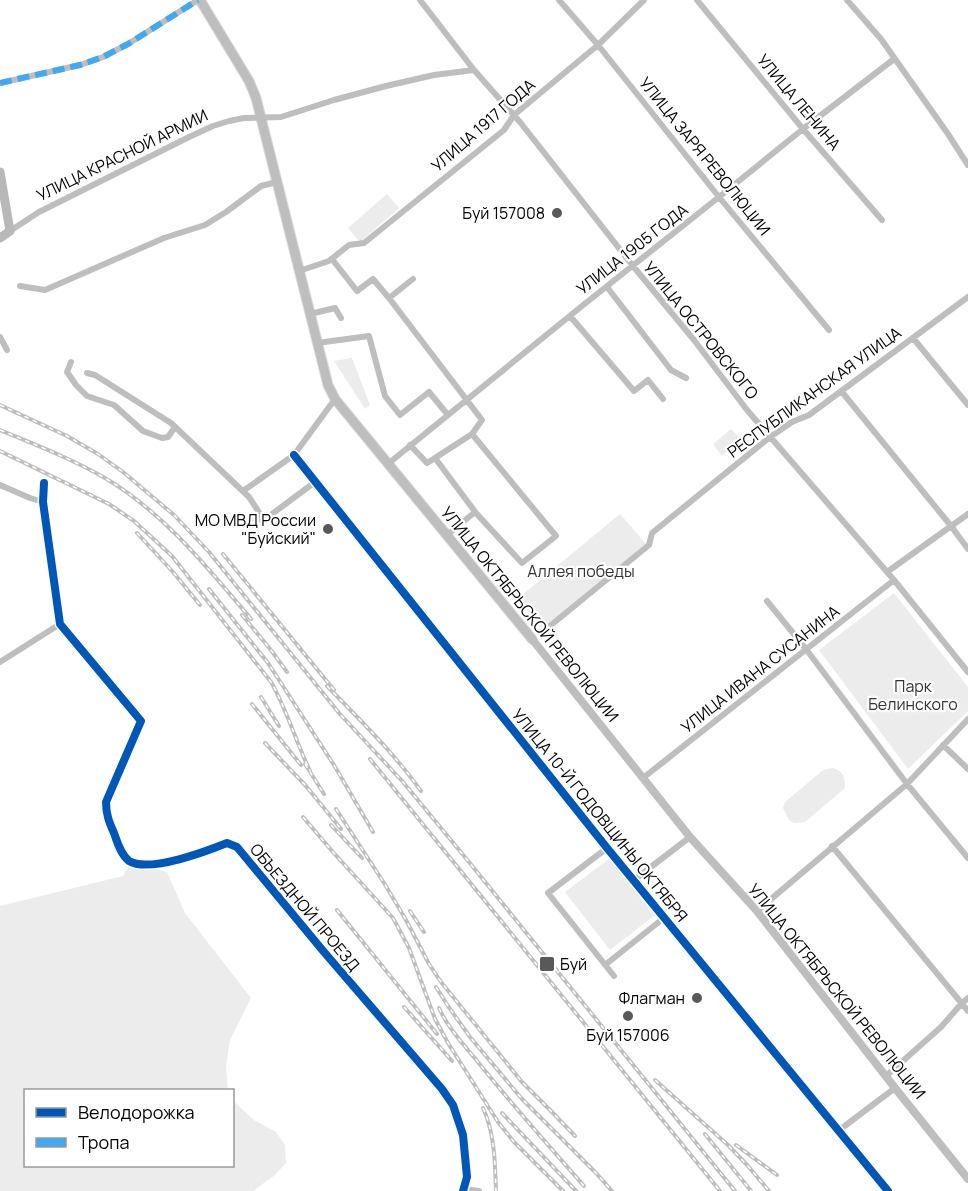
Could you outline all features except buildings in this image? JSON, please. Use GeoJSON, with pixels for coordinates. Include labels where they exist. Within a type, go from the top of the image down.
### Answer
{"type":"FeatureCollection","features":[{"type":"Feature","properties":{"kind":"main road","name":"УЛИЦА ОКТЯБРЬСКОЙ РЕВОЛЮЦИИ"},"geometry":{"type":"LineString","coordinates":[[199,0],[249,81],[256,98],[317,344],[328,385],[335,399],[532,639]]}},
{"type":"Feature","properties":{"kind":"main road"},"geometry":{"type":"LineString","coordinates":[[0,172],[10,231]]}},
{"type":"Feature","properties":{"kind":"main road","name":"УЛИЦА КРАСНОЙ АРМИИ"},"geometry":{"type":"LineString","coordinates":[[0,238],[10,231]]}},
{"type":"Feature","properties":{"kind":"street"},"geometry":{"type":"LineString","coordinates":[[0,83],[81,65],[103,57],[199,0]]}},
{"type":"Feature","properties":{"kind":"street","name":"УЛИЦА ОСТРОВСКОГО"},"geometry":{"type":"LineString","coordinates":[[420,0],[474,70],[514,115],[694,340],[747,410],[894,580],[968,672]]}},
{"type":"Feature","properties":{"kind":"street","name":"УЛИЦА ЗАРЯ РЕВОЛЮЦИИ"},"geometry":{"type":"LineString","coordinates":[[559,0],[829,330]]}},
{"type":"Feature","properties":{"kind":"street","name":"УЛИЦА 1917 ГОДА"},"geometry":{"type":"LineString","coordinates":[[299,271],[329,261],[349,245],[364,243],[504,130],[514,115],[598,45],[644,0]]}},
{"type":"Feature","properties":{"kind":"street","name":"УЛИЦА ЛЕНИНА"},"geometry":{"type":"LineString","coordinates":[[698,0],[803,129],[882,220]]}},
{"type":"Feature","properties":{"kind":"street"},"geometry":{"type":"LineString","coordinates":[[847,0],[881,39],[968,165]]}},
{"type":"Feature","properties":{"kind":"street","name":"УЛИЦА 1905 ГОДА"},"geometry":{"type":"LineString","coordinates":[[389,463],[570,315],[894,59]]}},
{"type":"Feature","properties":{"kind":"street","name":"УЛИЦА КРАСНОЙ АРМИИ"},"geometry":{"type":"LineString","coordinates":[[10,231],[39,212],[203,130],[244,118],[280,117],[386,86],[434,75],[474,70]]}},
{"type":"Feature","properties":{"kind":"street"},"geometry":{"type":"LineString","coordinates":[[20,286],[45,290],[164,238],[205,225],[261,186],[277,182]]}},
{"type":"Feature","properties":{"kind":"street"},"geometry":{"type":"LineString","coordinates":[[332,259],[357,291],[373,279],[482,420],[472,434],[427,463],[410,445]]}},
{"type":"Feature","properties":{"kind":"street"},"geometry":{"type":"LineString","coordinates":[[389,298],[413,279]]}},
{"type":"Feature","properties":{"kind":"street"},"geometry":{"type":"LineString","coordinates":[[607,287],[671,370],[686,378]]}},
{"type":"Feature","properties":{"kind":"street","name":"РЕСПУБЛИКАНСКАЯ УЛИЦА"},"geometry":{"type":"LineString","coordinates":[[545,630],[649,545],[652,533],[770,437],[792,422],[809,415],[842,392],[968,297]]}},
{"type":"Feature","properties":{"kind":"street"},"geometry":{"type":"LineString","coordinates":[[310,314],[335,308],[341,318]]}},
{"type":"Feature","properties":{"kind":"street"},"geometry":{"type":"LineString","coordinates":[[570,315],[634,391],[648,380],[663,399]]}},
{"type":"Feature","properties":{"kind":"street"},"geometry":{"type":"LineString","coordinates":[[317,344],[369,336],[385,396],[400,415],[429,392],[448,415]]}},
{"type":"Feature","properties":{"kind":"street"},"geometry":{"type":"LineString","coordinates":[[0,337],[7,350]]}},
{"type":"Feature","properties":{"kind":"street"},"geometry":{"type":"LineString","coordinates":[[913,338],[968,405]]}},
{"type":"Feature","properties":{"kind":"street"},"geometry":{"type":"LineString","coordinates":[[71,362],[68,372],[76,386],[87,396],[114,405],[143,431],[162,438],[168,436],[176,427]]}},
{"type":"Feature","properties":{"kind":"street"},"geometry":{"type":"LineString","coordinates":[[87,372],[176,427],[249,497],[264,520]]}},
{"type":"Feature","properties":{"kind":"street"},"geometry":{"type":"LineString","coordinates":[[842,392],[968,549]]}},
{"type":"Feature","properties":{"kind":"street"},"geometry":{"type":"LineString","coordinates":[[243,491],[294,455],[335,399]]}},
{"type":"Feature","properties":{"kind":"street"},"geometry":{"type":"LineString","coordinates":[[435,458],[476,513],[522,563],[556,536],[472,434]]}},
{"type":"Feature","properties":{"kind":"street","name":"УЛИЦА 10-Й ГОДОВЩИНЫ ОКТЯБРЯ"},"geometry":{"type":"LineString","coordinates":[[294,455],[607,848],[888,1191]]}},
{"type":"Feature","properties":{"kind":"street"},"geometry":{"type":"LineString","coordinates":[[252,518],[264,520],[315,482]]}},
{"type":"Feature","properties":{"kind":"street"},"geometry":{"type":"LineString","coordinates":[[0,662],[60,624],[44,502],[44,483]]}},
{"type":"Feature","properties":{"kind":"street"},"geometry":{"type":"LineString","coordinates":[[0,485],[44,502]]}},
{"type":"Feature","properties":{"kind":"street"},"geometry":{"type":"LineString","coordinates":[[447,535],[476,513]]}},
{"type":"Feature","properties":{"kind":"street"},"geometry":{"type":"LineString","coordinates":[[887,572],[968,514]]}},
{"type":"Feature","properties":{"kind":"street","name":"УЛИЦА ИВАНА СУСАНИНА"},"geometry":{"type":"LineString","coordinates":[[643,778],[894,580]]}},
{"type":"Feature","properties":{"kind":"street"},"geometry":{"type":"LineString","coordinates":[[767,600],[907,784],[968,858]]}},
{"type":"Feature","properties":{"kind":"street","name":"ОБЪЕЗДНОЙ ПРОЕЗД"},"geometry":{"type":"LineString","coordinates":[[60,624],[141,722],[106,802],[106,813],[119,849],[128,860],[140,864],[168,862],[200,854],[227,843],[237,848],[442,1089],[453,1105],[463,1135],[467,1177],[464,1190]]}},
{"type":"Feature","properties":{"kind":"street","name":"УЛИЦА ОКТЯБРЬСКОЙ РЕВОЛЮЦИИ"},"geometry":{"type":"LineString","coordinates":[[532,639],[690,837],[757,911],[968,1179]]}},
{"type":"Feature","properties":{"kind":"street"},"geometry":{"type":"LineString","coordinates":[[757,911],[907,784],[968,719]]}},
{"type":"Feature","properties":{"kind":"street"},"geometry":{"type":"LineString","coordinates":[[943,745],[968,769]]}},
{"type":"Feature","properties":{"kind":"street"},"geometry":{"type":"LineString","coordinates":[[634,880],[690,837]]}},
{"type":"Feature","properties":{"kind":"street"},"geometry":{"type":"LineString","coordinates":[[832,846],[968,1011]]}},
{"type":"Feature","properties":{"kind":"street"},"geometry":{"type":"LineString","coordinates":[[607,848],[548,893],[614,976]]}},
{"type":"Feature","properties":{"kind":"street"},"geometry":{"type":"LineString","coordinates":[[605,965],[664,917]]}},
{"type":"Feature","properties":{"kind":"street"},"geometry":{"type":"LineString","coordinates":[[886,1076],[941,1027],[968,998]]}},
{"type":"Feature","properties":{"kind":"street"},"geometry":{"type":"LineString","coordinates":[[838,1131],[895,1088]]}},
{"type":"Feature","properties":{"kind":"street"},"geometry":{"type":"LineString","coordinates":[[464,1190],[479,1191]]}},
{"type":"Feature","properties":{"kind":"green space"},"geometry":{"type":"Polygon","coordinates":[[[387,194],[399,208],[360,242],[348,228],[387,194]]]}},
{"type":"Feature","properties":{"kind":"green space"},"geometry":{"type":"Polygon","coordinates":[[[352,358],[370,405],[365,409],[334,361],[352,358]]]}},
{"type":"Feature","properties":{"kind":"green space"},"geometry":{"type":"Polygon","coordinates":[[[731,429],[743,441],[736,449],[732,447],[722,456],[713,444],[731,429]]]}},
{"type":"Feature","properties":{"kind":"green space","name":"Аллея победы"},"geometry":{"type":"Polygon","coordinates":[[[620,514],[646,544],[543,629],[517,599],[620,514]]]}},
{"type":"Feature","properties":{"kind":"green space","name":"Парк Белинского"},"geometry":{"type":"Polygon","coordinates":[[[894,593],[968,687],[968,711],[908,769],[819,650],[894,593]]]}},
{"type":"Feature","properties":{"kind":"green space"},"geometry":{"type":"Polygon","coordinates":[[[833,768],[843,775],[845,788],[805,822],[794,823],[789,820],[783,808],[785,802],[822,771],[833,768]]]}},
{"type":"Feature","properties":{"kind":"green space"},"geometry":{"type":"Polygon","coordinates":[[[610,858],[655,915],[610,950],[565,892],[610,858]]]}},
{"type":"Feature","properties":{"kind":"green space"},"geometry":{"type":"Polygon","coordinates":[[[130,863],[167,872],[185,913],[251,998],[230,1040],[226,1067],[228,1089],[24,1089],[24,1167],[234,1167],[234,1102],[254,1120],[276,1132],[285,1145],[286,1163],[275,1175],[253,1191],[0,1191],[0,906],[123,876],[130,863]]]}},
{"type":"Feature","properties":{"kind":"railway"},"geometry":{"type":"LineString","coordinates":[[0,405],[67,436],[98,454],[174,515],[209,552],[339,713],[403,782],[469,862],[735,1191]]}},
{"type":"Feature","properties":{"kind":"railway"},"geometry":{"type":"LineString","coordinates":[[0,430],[54,452],[105,478],[147,507],[184,542],[251,619]]}},
{"type":"Feature","properties":{"kind":"railway"},"geometry":{"type":"LineString","coordinates":[[0,451],[109,504],[134,521],[172,556],[271,682],[310,771]]}},
{"type":"Feature","properties":{"kind":"railway"},"geometry":{"type":"LineString","coordinates":[[137,533],[200,605]]}},
{"type":"Feature","properties":{"kind":"railway"},"geometry":{"type":"LineString","coordinates":[[223,554],[334,690]]}},
{"type":"Feature","properties":{"kind":"railway"},"geometry":{"type":"LineString","coordinates":[[209,589],[268,663],[334,765],[373,832]]}},
{"type":"Feature","properties":{"kind":"railway"},"geometry":{"type":"LineString","coordinates":[[242,615],[287,672]]}},
{"type":"Feature","properties":{"kind":"railway"},"geometry":{"type":"LineString","coordinates":[[327,686],[388,750],[421,791]]}},
{"type":"Feature","properties":{"kind":"railway"},"geometry":{"type":"LineString","coordinates":[[261,697],[279,726]]}},
{"type":"Feature","properties":{"kind":"railway"},"geometry":{"type":"LineString","coordinates":[[252,704],[301,765]]}},
{"type":"Feature","properties":{"kind":"railway"},"geometry":{"type":"LineString","coordinates":[[265,743],[306,786],[341,829]]}},
{"type":"Feature","properties":{"kind":"railway"},"geometry":{"type":"LineString","coordinates":[[370,759],[720,1191]]}},
{"type":"Feature","properties":{"kind":"railway"},"geometry":{"type":"LineString","coordinates":[[305,764],[324,794]]}},
{"type":"Feature","properties":{"kind":"railway"},"geometry":{"type":"LineString","coordinates":[[336,809],[386,886],[441,982],[522,1082],[575,1136]]}},
{"type":"Feature","properties":{"kind":"railway"},"geometry":{"type":"LineString","coordinates":[[303,817],[393,918],[409,948],[435,1019],[448,1043],[498,1122],[514,1142],[563,1191]]}},
{"type":"Feature","properties":{"kind":"railway"},"geometry":{"type":"LineString","coordinates":[[331,825],[362,858]]}},
{"type":"Feature","properties":{"kind":"railway"},"geometry":{"type":"LineString","coordinates":[[337,910],[437,1034]]}},
{"type":"Feature","properties":{"kind":"railway"},"geometry":{"type":"LineString","coordinates":[[410,911],[424,932]]}},
{"type":"Feature","properties":{"kind":"railway"},"geometry":{"type":"LineString","coordinates":[[436,987],[470,1037],[522,1099],[612,1191]]}},
{"type":"Feature","properties":{"kind":"railway"},"geometry":{"type":"LineString","coordinates":[[404,1007],[452,1061]]}},
{"type":"Feature","properties":{"kind":"railway"},"geometry":{"type":"LineString","coordinates":[[439,1008],[464,1046],[584,1186]]}},
{"type":"Feature","properties":{"kind":"railway"},"geometry":{"type":"LineString","coordinates":[[655,1080],[728,1145],[769,1191]]}},
{"type":"Feature","properties":{"kind":"railway"},"geometry":{"type":"LineString","coordinates":[[483,1108],[492,1139],[496,1191]]}},
{"type":"Feature","properties":{"kind":"railway"},"geometry":{"type":"LineString","coordinates":[[502,1113],[576,1191]]}},
{"type":"Feature","properties":{"kind":"railway"},"geometry":{"type":"LineString","coordinates":[[705,1134],[751,1191]]}},
{"type":"Feature","properties":{"kind":"railway"},"geometry":{"type":"LineString","coordinates":[[736,1145],[777,1175]]}},
{"type":"Feature","properties":{"kind":"marked path"},"geometry":{"type":"LineString","coordinates":[[0,83],[80,65],[103,57],[198,0]]}},
{"type":"Feature","properties":{"kind":"cycle path"},"geometry":{"type":"LineString","coordinates":[[294,455],[607,848],[888,1191]]}},
{"type":"Feature","properties":{"kind":"cycle path"},"geometry":{"type":"LineString","coordinates":[[44,483],[43,502],[60,624],[141,721],[106,802],[108,818],[122,852],[129,861],[150,864],[178,860],[227,843],[237,847],[442,1089],[453,1105],[463,1135],[467,1177],[463,1191]]}},
{"type":"Feature","properties":{"kind":"place","name":"Буй 157008"},"geometry":{"type":"Point","coordinates":[557,213]}},
{"type":"Feature","properties":{"kind":"place","name":"МО МВД России \"Буйский\""},"geometry":{"type":"Point","coordinates":[328,529]}},
{"type":"Feature","properties":{"kind":"place","name":"Буй"},"geometry":{"type":"Point","coordinates":[547,964]}},
{"type":"Feature","properties":{"kind":"place","name":"Флагман"},"geometry":{"type":"Point","coordinates":[697,998]}},
{"type":"Feature","properties":{"kind":"place","name":"Буй 157006"},"geometry":{"type":"Point","coordinates":[628,1016]}}]}
